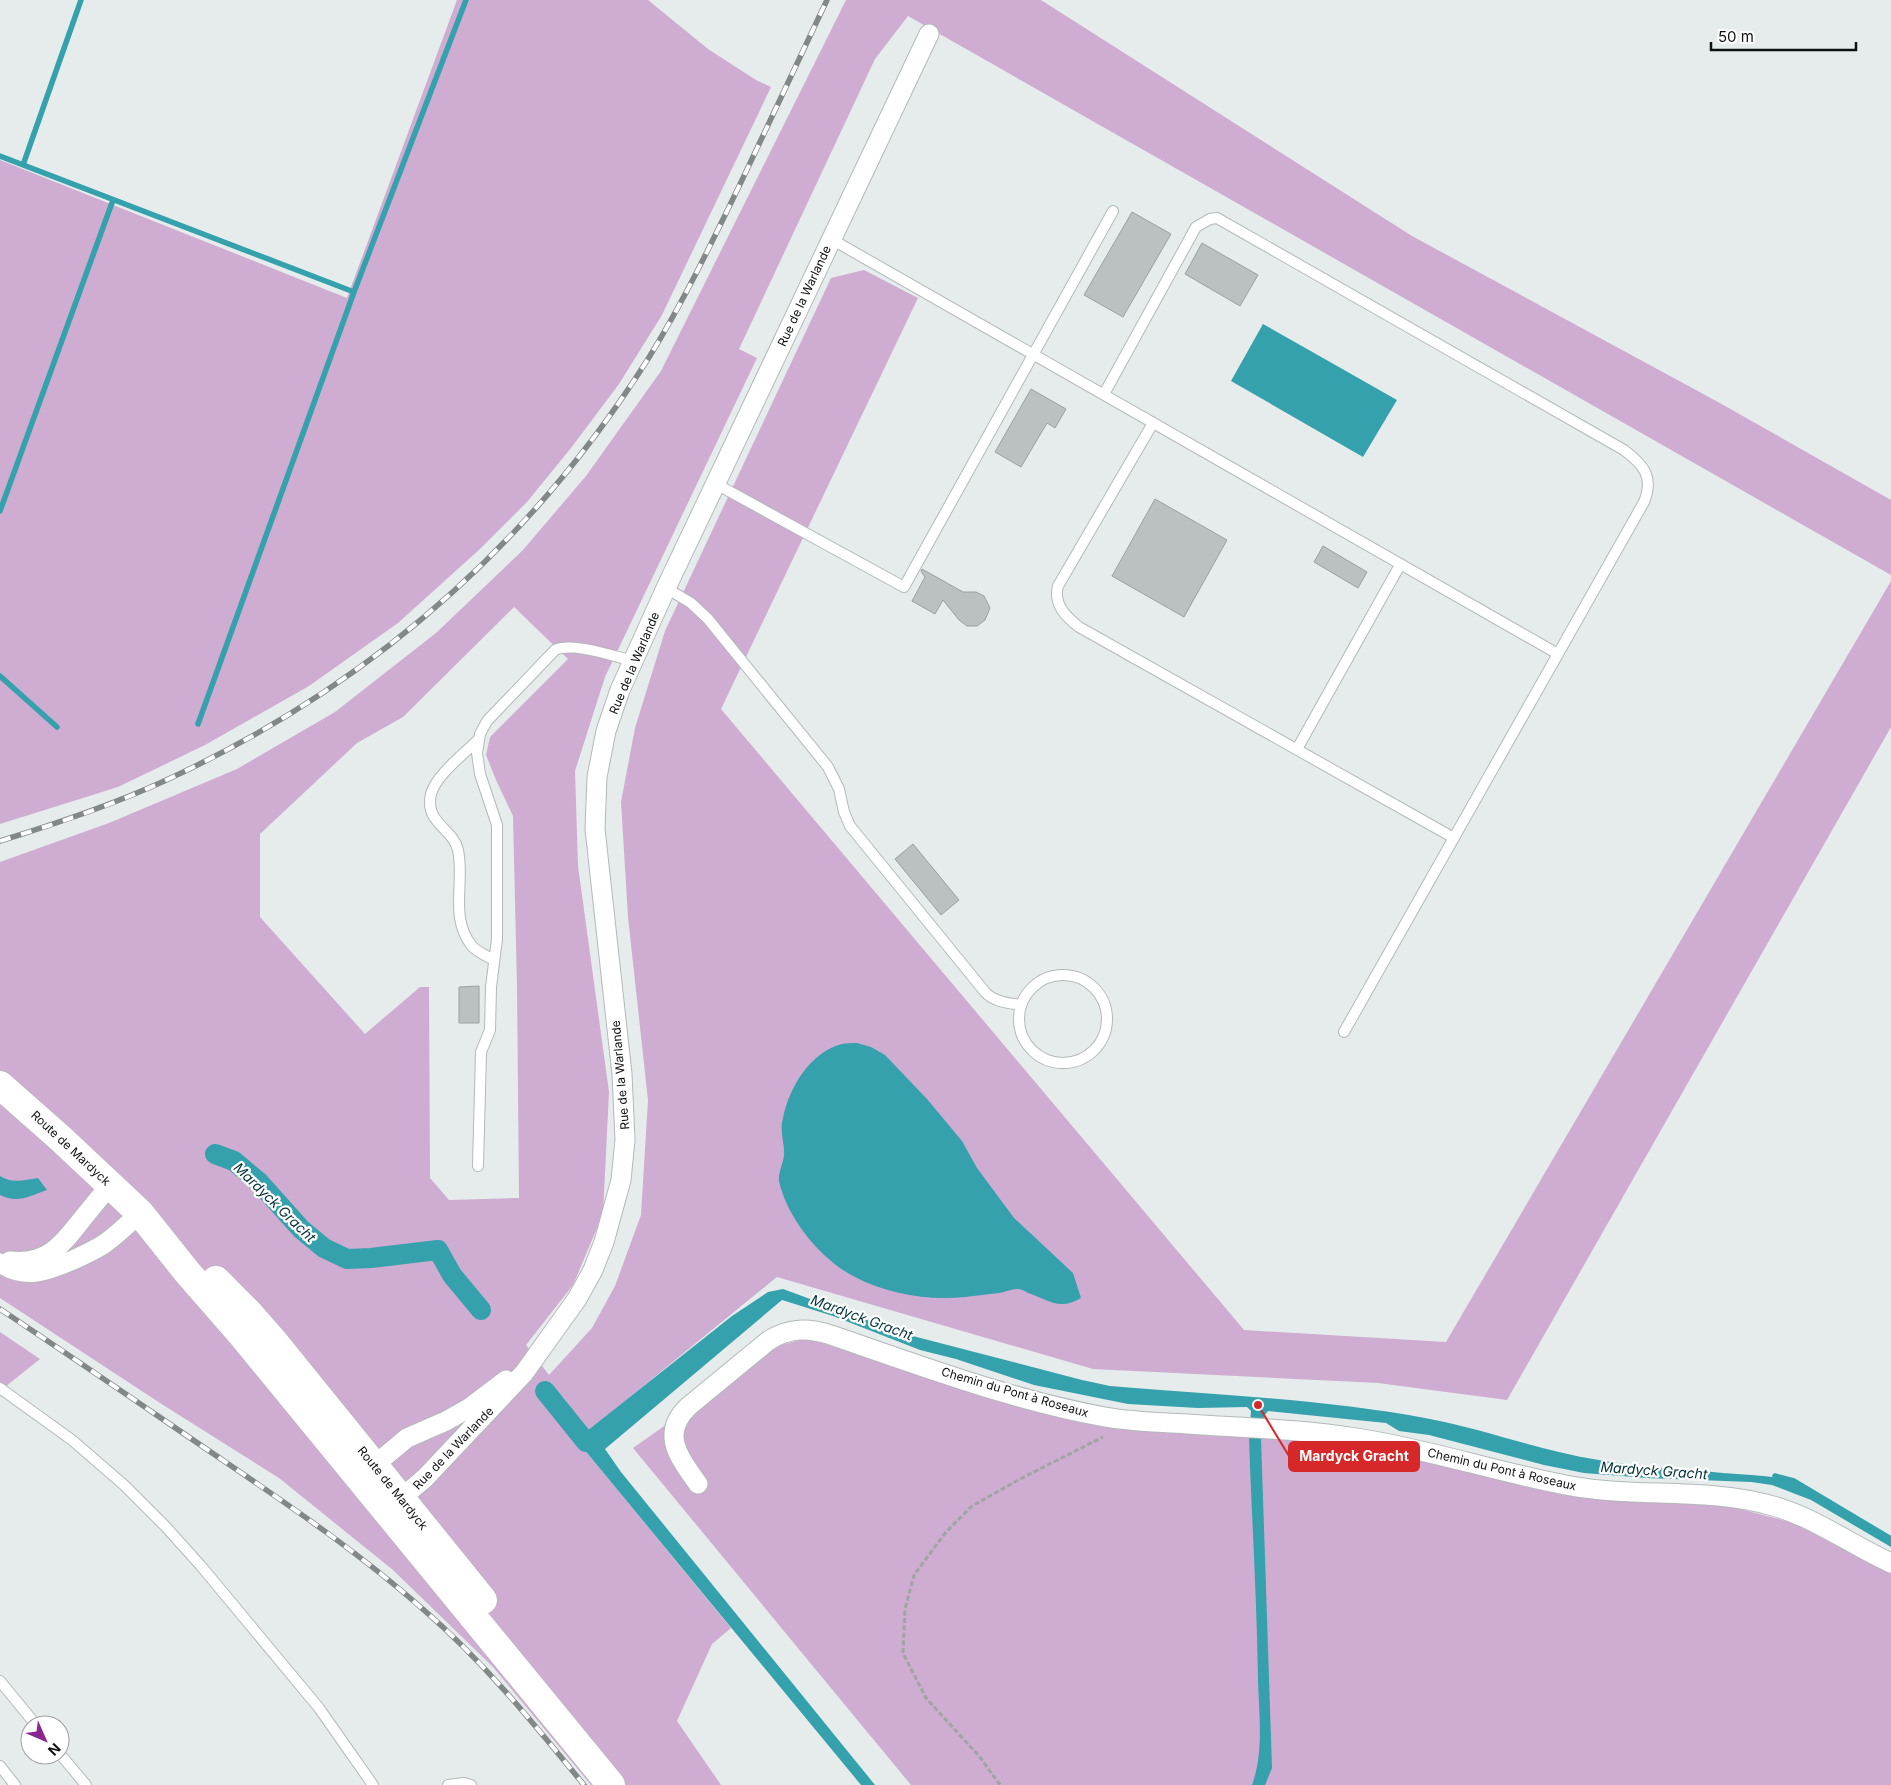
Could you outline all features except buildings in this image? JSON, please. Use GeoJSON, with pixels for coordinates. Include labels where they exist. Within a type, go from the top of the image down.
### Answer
{"type":"FeatureCollection","features":[{"type":"Feature","properties":{"kind":"main road","name":"Route de Mardyck"},"geometry":{"type":"LineString","coordinates":[[0,1085],[140,1213],[186,1250],[248,1312],[276,1344],[367,1471],[611,1785]]}},
{"type":"Feature","properties":{"kind":"main road","name":"Route de Mardyck"},"geometry":{"type":"LineString","coordinates":[[394,1505],[469,1582],[623,1785]]}},
{"type":"Feature","properties":{"kind":"street","name":"Rue de la Warlande"},"geometry":{"type":"LineString","coordinates":[[394,1505],[420,1483],[507,1393],[534,1361],[577,1299],[593,1270],[612,1218],[623,1166],[625,1140],[623,1087],[599,879],[594,809],[597,776],[606,731],[620,690],[666,588],[929,34]]}},
{"type":"Feature","properties":{"kind":"street"},"geometry":{"type":"LineString","coordinates":[[0,1258],[17,1262],[32,1260],[52,1252],[63,1244],[110,1185]]}},
{"type":"Feature","properties":{"kind":"street"},"geometry":{"type":"LineString","coordinates":[[0,1263],[8,1269],[20,1272],[34,1273],[47,1271],[99,1247],[140,1213]]}},
{"type":"Feature","properties":{"kind":"street","name":"Chemin du Pont à Roseaux"},"geometry":{"type":"LineString","coordinates":[[698,1484],[681,1460],[675,1446],[673,1433],[677,1419],[689,1406],[775,1336],[791,1331],[809,1330],[819,1331],[990,1387],[1052,1405],[1106,1417],[1135,1421],[1268,1428],[1355,1438],[1392,1444],[1582,1488],[1614,1492],[1698,1495],[1750,1500],[1806,1518],[1891,1563]]}},
{"type":"Feature","properties":{"kind":"street","name":"Rue de la Warlande"},"geometry":{"type":"LineString","coordinates":[[367,1471],[407,1438],[446,1421],[476,1403],[512,1375],[554,1334]]}},
{"type":"Feature","properties":{"kind":"lane"},"geometry":{"type":"LineString","coordinates":[[716,484],[904,587],[1113,211]]}},
{"type":"Feature","properties":{"kind":"lane"},"geometry":{"type":"LineString","coordinates":[[1104,394],[1196,227],[1210,219],[1217,218],[1633,456],[1646,472],[1649,486],[1644,502],[1344,1032]]}},
{"type":"Feature","properties":{"kind":"lane"},"geometry":{"type":"LineString","coordinates":[[831,239],[1558,654]]}},
{"type":"Feature","properties":{"kind":"lane"},"geometry":{"type":"LineString","coordinates":[[1153,423],[1058,586],[1056,592],[1060,606],[1070,620],[1454,838]]}},
{"type":"Feature","properties":{"kind":"lane"},"geometry":{"type":"LineString","coordinates":[[1297,749],[1400,565]]}},
{"type":"Feature","properties":{"kind":"lane"},"geometry":{"type":"LineString","coordinates":[[666,588],[690,603],[708,619],[828,767],[839,789],[844,812],[850,826],[988,996],[999,1001],[1021,1005]]}},
{"type":"Feature","properties":{"kind":"lane"},"geometry":{"type":"LineString","coordinates":[[494,960],[472,947],[460,924],[458,848],[432,815],[430,804],[433,789],[439,779],[478,740],[487,721],[555,650],[560,647],[571,647],[633,660]]}},
{"type":"Feature","properties":{"kind":"lane"},"geometry":{"type":"LineString","coordinates":[[478,740],[479,768],[494,811],[497,832],[498,939],[491,987],[490,1030],[481,1052],[478,1166]]}},
{"type":"Feature","properties":{"kind":"lane"},"geometry":{"type":"LineString","coordinates":[[1066,974],[1080,978],[1093,986],[1105,1004],[1108,1018],[1106,1033],[1094,1051],[1082,1059],[1068,1063],[1053,1062],[1033,1052],[1024,1041],[1019,1027],[1021,1005],[1028,992],[1044,978],[1066,974]]}},
{"type":"Feature","properties":{"kind":"lane"},"geometry":{"type":"LineString","coordinates":[[0,1388],[72,1440],[124,1485],[165,1526],[314,1701],[374,1785]]}},
{"type":"Feature","properties":{"kind":"lane"},"geometry":{"type":"LineString","coordinates":[[0,1681],[28,1715]]}},
{"type":"Feature","properties":{"kind":"lane"},"geometry":{"type":"LineString","coordinates":[[69,1765],[86,1785]]}},
{"type":"Feature","properties":{"kind":"lane"},"geometry":{"type":"LineString","coordinates":[[0,1766],[16,1785]]}},
{"type":"Feature","properties":{"kind":"lane"},"geometry":{"type":"LineString","coordinates":[[448,1785],[464,1783],[471,1785]]}},
{"type":"Feature","properties":{"kind":"path"},"geometry":{"type":"LineString","coordinates":[[1000,1785],[979,1756],[926,1698],[903,1653],[905,1609],[914,1576],[946,1532],[972,1506],[1022,1478],[1135,1421]]}},
{"type":"Feature","properties":{"kind":"shaded area"},"geometry":{"type":"Polygon","coordinates":[[[457,0],[648,0],[708,49],[756,80],[771,87],[662,315],[619,384],[527,502],[480,549],[398,623],[309,686],[205,745],[118,787],[0,824],[0,160],[347,298],[457,0]]]}},
{"type":"Feature","properties":{"kind":"shaded area"},"geometry":{"type":"Polygon","coordinates":[[[846,0],[1041,0],[1412,236],[1718,402],[1891,500],[1891,575],[908,16],[875,59],[739,349],[757,358],[605,677],[575,771],[578,866],[609,1092],[603,1214],[573,1285],[526,1345],[549,1375],[592,1328],[615,1286],[641,1215],[648,1100],[628,917],[621,802],[635,728],[665,631],[831,278],[864,270],[918,298],[721,709],[1244,1330],[1446,1342],[1891,581],[1891,727],[1507,1400],[1378,1383],[1093,1369],[777,1277],[587,1432],[562,1395],[574,1415],[564,1425],[731,1628],[712,1644],[677,1721],[721,1785],[591,1785],[493,1667],[393,1570],[279,1478],[0,1298],[0,862],[109,823],[237,769],[335,712],[436,633],[523,550],[586,476],[661,371],[846,0]],[[514,607],[403,717],[357,743],[260,834],[260,917],[365,1034],[420,987],[429,987],[430,1178],[449,1200],[519,1198],[513,816],[486,755],[490,737],[568,659],[514,607]]]}},
{"type":"Feature","properties":{"kind":"shaded area"},"geometry":{"type":"Polygon","coordinates":[[[0,1332],[40,1359],[0,1391],[0,1332]]]}},
{"type":"Feature","properties":{"kind":"shaded area"},"geometry":{"type":"Polygon","coordinates":[[[806,1338],[983,1395],[1142,1431],[1287,1438],[1398,1452],[1725,1505],[1805,1526],[1891,1574],[1891,1785],[911,1785],[633,1448],[778,1346],[806,1338]]]}},
{"type":"Feature","properties":{"kind":"water"},"geometry":{"type":"Polygon","coordinates":[[[1263,324],[1397,400],[1363,457],[1231,381],[1263,324]]]}},
{"type":"Feature","properties":{"kind":"water"},"geometry":{"type":"Polygon","coordinates":[[[857,1043],[871,1047],[885,1055],[927,1099],[962,1141],[977,1168],[1014,1218],[1073,1273],[1081,1298],[1066,1304],[1060,1304],[1017,1289],[999,1293],[951,1298],[908,1295],[881,1288],[855,1277],[842,1270],[818,1249],[789,1209],[779,1181],[784,1155],[782,1123],[790,1095],[811,1063],[831,1048],[857,1043]]]}},
{"type":"Feature","properties":{"kind":"water"},"geometry":{"type":"Polygon","coordinates":[[[0,1176],[14,1181],[38,1178],[47,1190],[29,1197],[18,1199],[6,1198],[0,1195],[0,1176]]]}},
{"type":"Feature","properties":{"kind":"water"},"geometry":{"type":"Polygon","coordinates":[[[783,1289],[905,1334],[1110,1386],[1270,1398],[1390,1412],[1430,1419],[1599,1460],[1645,1466],[1768,1476],[1794,1481],[1891,1539],[1891,1547],[1811,1500],[1772,1485],[1751,1482],[1647,1478],[1584,1473],[1544,1465],[1429,1435],[1399,1431],[1386,1423],[1268,1411],[1264,1416],[1261,1438],[1272,1768],[1265,1785],[1252,1785],[1258,1760],[1260,1733],[1249,1436],[1251,1411],[1247,1407],[1198,1408],[1128,1404],[1034,1385],[956,1359],[920,1350],[833,1316],[782,1300],[605,1449],[621,1472],[875,1785],[861,1785],[564,1425],[574,1415],[587,1431],[732,1316],[768,1292],[783,1289]]]}},
{"type":"Feature","properties":{"kind":"waterway"},"geometry":{"type":"LineString","coordinates":[[23,165],[81,0]]}},
{"type":"Feature","properties":{"kind":"waterway"},"geometry":{"type":"LineString","coordinates":[[198,724],[354,292],[466,0]]}},
{"type":"Feature","properties":{"kind":"waterway"},"geometry":{"type":"LineString","coordinates":[[0,156],[354,292]]}},
{"type":"Feature","properties":{"kind":"waterway"},"geometry":{"type":"LineString","coordinates":[[0,511],[113,200]]}},
{"type":"Feature","properties":{"kind":"waterway"},"geometry":{"type":"LineString","coordinates":[[0,676],[57,727]]}},
{"type":"Feature","properties":{"kind":"waterway","name":"Mardyck Gracht"},"geometry":{"type":"LineString","coordinates":[[215,1154],[234,1161],[259,1182],[301,1229],[324,1248],[347,1259],[438,1250],[452,1275],[481,1310]]}},
{"type":"Feature","properties":{"kind":"waterway","name":"Mardyck Gracht"},"geometry":{"type":"LineString","coordinates":[[545,1391],[586,1442]]}},
{"type":"Feature","properties":{"kind":"waterway","name":"Mardyck Gracht"},"geometry":{"type":"LineString","coordinates":[[1775,1476],[1794,1481],[1891,1539]]}},
{"type":"Feature","properties":{"kind":"railway"},"geometry":{"type":"LineString","coordinates":[[0,841],[122,799],[162,782],[236,745],[307,703],[374,657],[436,606],[495,551],[550,491],[601,427],[648,359],[686,293],[721,224],[827,0]]}},
{"type":"Feature","properties":{"kind":"railway"},"geometry":{"type":"LineString","coordinates":[[0,1309],[301,1514],[401,1590],[447,1631],[488,1673],[528,1717],[584,1785]]}},
{"type":"Feature","properties":{"kind":"place","name":"Mardyck Gracht"},"geometry":{"type":"Point","coordinates":[1258,1405]}}]}
